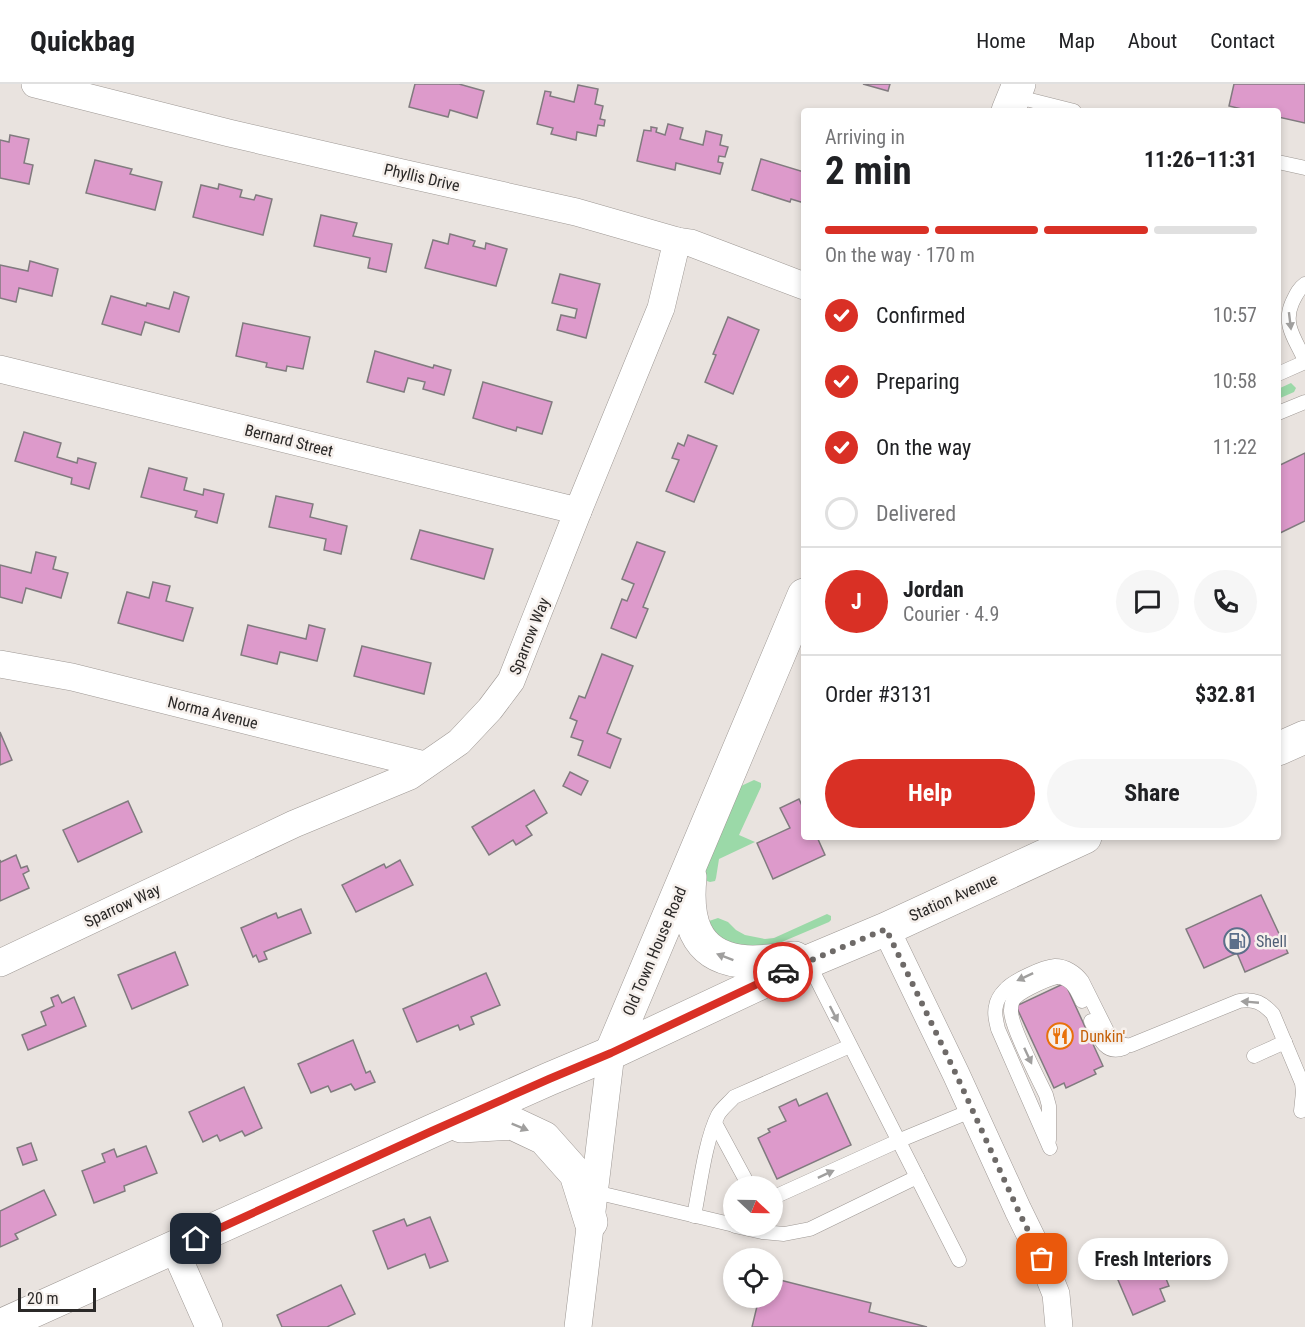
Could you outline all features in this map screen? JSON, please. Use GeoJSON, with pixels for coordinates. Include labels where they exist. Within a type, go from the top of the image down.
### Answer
{"type":"FeatureCollection","features":[{"type":"Feature","properties":{"kind":"main road","name":"Old Town House Road"},"geometry":{"type":"LineString","coordinates":[[611,1053],[801,602]]}},
{"type":"Feature","properties":{"kind":"main road"},"geometry":{"type":"LineString","coordinates":[[1281,748],[1305,738]]}},
{"type":"Feature","properties":{"kind":"main road","name":"Station Avenue"},"geometry":{"type":"LineString","coordinates":[[0,1326],[611,1053],[786,971],[886,929],[1079,840]]}},
{"type":"Feature","properties":{"kind":"main road"},"geometry":{"type":"LineString","coordinates":[[692,859],[689,895],[691,918],[695,931],[703,944],[714,952],[741,962],[816,959]]}},
{"type":"Feature","properties":{"kind":"main road"},"geometry":{"type":"LineString","coordinates":[[441,1127],[512,1123],[544,1138],[576,1174],[593,1207]]}},
{"type":"Feature","properties":{"kind":"street","name":"Phyllis Drive"},"geometry":{"type":"LineString","coordinates":[[35,84],[229,133],[576,212],[691,243],[801,285]]}},
{"type":"Feature","properties":{"kind":"street","name":"Sparrow Way"},"geometry":{"type":"LineString","coordinates":[[0,963],[294,824],[410,776],[459,742],[490,709],[511,681],[661,308],[677,241]]}},
{"type":"Feature","properties":{"kind":"street","name":"Bernard Street"},"geometry":{"type":"LineString","coordinates":[[0,369],[578,511]]}},
{"type":"Feature","properties":{"kind":"street","name":"Norma Avenue"},"geometry":{"type":"LineString","coordinates":[[0,664],[72,677],[425,765]]}},
{"type":"Feature","properties":{"kind":"street"},"geometry":{"type":"LineString","coordinates":[[886,929],[1042,1259],[1056,1294],[1059,1327]]}},
{"type":"Feature","properties":{"kind":"street","name":"Old Town House Road"},"geometry":{"type":"LineString","coordinates":[[578,1327],[611,1053]]}},
{"type":"Feature","properties":{"kind":"street"},"geometry":{"type":"LineString","coordinates":[[174,1248],[208,1327]]}},
{"type":"Feature","properties":{"kind":"lane"},"geometry":{"type":"LineString","coordinates":[[1014,97],[1061,108]]}},
{"type":"Feature","properties":{"kind":"lane"},"geometry":{"type":"LineString","coordinates":[[1281,163],[1305,168]]}},
{"type":"Feature","properties":{"kind":"lane"},"geometry":{"type":"LineString","coordinates":[[1281,373],[1305,362],[1289,328],[1288,316],[1298,291],[1305,284]]}},
{"type":"Feature","properties":{"kind":"lane"},"geometry":{"type":"LineString","coordinates":[[1281,412],[1305,402]]}},
{"type":"Feature","properties":{"kind":"lane"},"geometry":{"type":"LineString","coordinates":[[816,959],[850,1046],[959,1260]]}},
{"type":"Feature","properties":{"kind":"lane"},"geometry":{"type":"LineString","coordinates":[[1050,1148],[998,1029],[995,1007],[1006,988],[1045,968],[1054,966],[1071,970],[1082,981],[1111,1039],[1131,1046],[1239,1001],[1248,999],[1267,1007],[1274,1014],[1302,1083],[1301,1111]]}},
{"type":"Feature","properties":{"kind":"lane"},"geometry":{"type":"LineString","coordinates":[[1254,1056],[1285,1042]]}},
{"type":"Feature","properties":{"kind":"lane"},"geometry":{"type":"LineString","coordinates":[[694,1216],[710,1136],[719,1113],[734,1097],[850,1046]]}},
{"type":"Feature","properties":{"kind":"lane"},"geometry":{"type":"LineString","coordinates":[[783,1193],[973,1110]]}},
{"type":"Feature","properties":{"kind":"lane"},"geometry":{"type":"LineString","coordinates":[[715,1123],[744,1176]]}},
{"type":"Feature","properties":{"kind":"lane"},"geometry":{"type":"LineString","coordinates":[[783,1234],[810,1229],[917,1178]]}},
{"type":"Feature","properties":{"kind":"lane"},"geometry":{"type":"LineString","coordinates":[[593,1207],[723,1221]]}},
{"type":"Feature","properties":{"kind":"green space"},"geometry":{"type":"Polygon","coordinates":[[[1291,383],[1296,388],[1294,392],[1281,398],[1281,388],[1291,383]]]}},
{"type":"Feature","properties":{"kind":"green space"},"geometry":{"type":"Polygon","coordinates":[[[754,780],[761,783],[761,787],[739,835],[755,842],[719,859],[715,881],[707,881],[704,872],[741,786],[754,780]]]}},
{"type":"Feature","properties":{"kind":"green space"},"geometry":{"type":"Polygon","coordinates":[[[827,914],[831,916],[829,922],[759,950],[723,940],[708,926],[709,921],[718,918],[728,922],[745,935],[765,939],[774,938],[827,914]]]}},
{"type":"Feature","properties":{"kind":"building"},"geometry":{"type":"Polygon","coordinates":[[[415,84],[459,84],[484,91],[477,118],[450,110],[448,117],[409,107],[415,84]]]}},
{"type":"Feature","properties":{"kind":"building"},"geometry":{"type":"Polygon","coordinates":[[[863,84],[890,84],[888,91],[863,84]]]}},
{"type":"Feature","properties":{"kind":"building"},"geometry":{"type":"Polygon","coordinates":[[[1234,84],[1305,84],[1305,123],[1281,118],[1281,108],[1229,106],[1234,84]]]}},
{"type":"Feature","properties":{"kind":"building"},"geometry":{"type":"Polygon","coordinates":[[[578,85],[598,89],[595,104],[603,106],[600,119],[605,120],[604,126],[598,125],[596,136],[577,132],[576,140],[551,134],[553,128],[537,124],[545,91],[551,92],[550,96],[574,102],[578,85]]]}},
{"type":"Feature","properties":{"kind":"building"},"geometry":{"type":"Polygon","coordinates":[[[668,124],[683,128],[680,139],[703,145],[706,131],[722,135],[720,145],[728,147],[725,157],[719,156],[718,162],[723,163],[720,174],[676,163],[675,170],[637,161],[644,130],[651,131],[651,127],[657,128],[656,132],[665,135],[668,124]]]}},
{"type":"Feature","properties":{"kind":"building"},"geometry":{"type":"Polygon","coordinates":[[[10,135],[29,139],[24,163],[33,165],[29,184],[0,178],[0,140],[9,142],[10,135]]]}},
{"type":"Feature","properties":{"kind":"building"},"geometry":{"type":"Polygon","coordinates":[[[761,159],[801,171],[801,202],[791,199],[790,202],[752,190],[761,159]]]}},
{"type":"Feature","properties":{"kind":"building"},"geometry":{"type":"Polygon","coordinates":[[[95,160],[132,169],[130,174],[162,182],[155,210],[86,193],[95,160]]]}},
{"type":"Feature","properties":{"kind":"building"},"geometry":{"type":"Polygon","coordinates":[[[219,184],[242,190],[240,197],[254,200],[256,195],[272,199],[263,235],[193,217],[201,185],[218,189],[219,184]]]}},
{"type":"Feature","properties":{"kind":"building"},"geometry":{"type":"Polygon","coordinates":[[[321,215],[357,223],[353,236],[392,244],[386,272],[368,268],[370,258],[314,246],[321,215]]]}},
{"type":"Feature","properties":{"kind":"building"},"geometry":{"type":"Polygon","coordinates":[[[450,234],[475,241],[473,246],[485,249],[486,243],[507,249],[496,286],[425,268],[433,240],[448,244],[450,234]]]}},
{"type":"Feature","properties":{"kind":"building"},"geometry":{"type":"Polygon","coordinates":[[[30,261],[58,269],[52,296],[19,288],[16,302],[0,298],[0,265],[28,271],[30,261]]]}},
{"type":"Feature","properties":{"kind":"building"},"geometry":{"type":"Polygon","coordinates":[[[560,274],[600,284],[586,338],[557,330],[561,315],[575,318],[577,309],[552,303],[560,274]]]}},
{"type":"Feature","properties":{"kind":"building"},"geometry":{"type":"Polygon","coordinates":[[[174,292],[189,297],[179,332],[145,322],[141,335],[102,324],[111,296],[146,306],[147,303],[169,309],[174,292]]]}},
{"type":"Feature","properties":{"kind":"building"},"geometry":{"type":"Polygon","coordinates":[[[728,317],[759,330],[733,394],[705,382],[728,317]]]}},
{"type":"Feature","properties":{"kind":"building"},"geometry":{"type":"Polygon","coordinates":[[[243,323],[310,337],[303,369],[287,366],[286,371],[266,367],[267,363],[236,356],[243,323]]]}},
{"type":"Feature","properties":{"kind":"building"},"geometry":{"type":"Polygon","coordinates":[[[375,351],[433,368],[434,365],[451,370],[444,395],[423,389],[425,382],[408,378],[404,392],[367,382],[375,351]]]}},
{"type":"Feature","properties":{"kind":"building"},"geometry":{"type":"Polygon","coordinates":[[[483,382],[552,402],[542,434],[517,427],[516,431],[473,418],[483,382]]]}},
{"type":"Feature","properties":{"kind":"building"},"geometry":{"type":"Polygon","coordinates":[[[24,432],[61,443],[57,457],[77,463],[78,458],[96,463],[89,489],[71,484],[72,478],[15,461],[24,432]]]}},
{"type":"Feature","properties":{"kind":"building"},"geometry":{"type":"Polygon","coordinates":[[[688,435],[717,446],[694,502],[666,491],[679,460],[672,458],[678,443],[684,446],[688,435]]]}},
{"type":"Feature","properties":{"kind":"building"},"geometry":{"type":"Polygon","coordinates":[[[1305,453],[1305,521],[1281,533],[1281,465],[1305,453]]]}},
{"type":"Feature","properties":{"kind":"building"},"geometry":{"type":"Polygon","coordinates":[[[149,468],[187,478],[184,490],[203,495],[204,489],[224,494],[217,523],[195,517],[197,511],[141,497],[149,468]]]}},
{"type":"Feature","properties":{"kind":"building"},"geometry":{"type":"Polygon","coordinates":[[[276,496],[313,504],[310,517],[347,526],[341,554],[324,550],[326,539],[269,527],[276,496]]]}},
{"type":"Feature","properties":{"kind":"building"},"geometry":{"type":"Polygon","coordinates":[[[420,530],[493,549],[484,579],[411,559],[420,530]]]}},
{"type":"Feature","properties":{"kind":"building"},"geometry":{"type":"Polygon","coordinates":[[[637,542],[665,552],[643,607],[648,609],[636,638],[611,628],[622,599],[627,601],[634,584],[622,579],[637,542]]]}},
{"type":"Feature","properties":{"kind":"building"},"geometry":{"type":"Polygon","coordinates":[[[36,552],[56,557],[53,569],[68,573],[61,598],[26,588],[22,603],[0,597],[0,565],[31,573],[36,552]]]}},
{"type":"Feature","properties":{"kind":"building"},"geometry":{"type":"Polygon","coordinates":[[[153,582],[170,586],[166,601],[193,608],[183,641],[118,623],[127,592],[149,598],[153,582]]]}},
{"type":"Feature","properties":{"kind":"building"},"geometry":{"type":"Polygon","coordinates":[[[248,625],[306,639],[309,625],[325,629],[317,661],[280,652],[277,664],[241,655],[248,625]]]}},
{"type":"Feature","properties":{"kind":"building"},"geometry":{"type":"Polygon","coordinates":[[[362,646],[431,663],[424,694],[354,676],[362,646]]]}},
{"type":"Feature","properties":{"kind":"building"},"geometry":{"type":"Polygon","coordinates":[[[602,654],[633,666],[607,733],[621,739],[610,768],[578,755],[583,741],[571,737],[577,721],[570,718],[579,696],[585,698],[602,654]]]}},
{"type":"Feature","properties":{"kind":"building"},"geometry":{"type":"Polygon","coordinates":[[[0,732],[12,760],[0,765],[0,732]]]}},
{"type":"Feature","properties":{"kind":"building"},"geometry":{"type":"Polygon","coordinates":[[[570,772],[588,781],[581,795],[563,786],[570,772]]]}},
{"type":"Feature","properties":{"kind":"building"},"geometry":{"type":"Polygon","coordinates":[[[534,790],[547,813],[526,826],[532,835],[516,845],[513,840],[489,855],[472,827],[534,790]]]}},
{"type":"Feature","properties":{"kind":"building"},"geometry":{"type":"Polygon","coordinates":[[[799,799],[801,840],[818,840],[825,855],[773,879],[757,843],[790,828],[780,808],[799,799]]]}},
{"type":"Feature","properties":{"kind":"building"},"geometry":{"type":"Polygon","coordinates":[[[128,801],[142,832],[78,862],[63,830],[128,801]]]}},
{"type":"Feature","properties":{"kind":"building"},"geometry":{"type":"Polygon","coordinates":[[[16,855],[21,868],[27,866],[29,871],[23,874],[29,888],[0,901],[0,860],[1,862],[16,855]]]}},
{"type":"Feature","properties":{"kind":"building"},"geometry":{"type":"Polygon","coordinates":[[[400,860],[413,885],[356,912],[342,885],[384,864],[386,868],[400,860]]]}},
{"type":"Feature","properties":{"kind":"building","name":"Shell"},"geometry":{"type":"Polygon","coordinates":[[[1261,895],[1288,953],[1245,972],[1237,953],[1204,968],[1186,929],[1261,895]]]}},
{"type":"Feature","properties":{"kind":"building"},"geometry":{"type":"Polygon","coordinates":[[[301,909],[311,933],[264,952],[267,959],[259,962],[256,955],[253,957],[241,928],[276,913],[278,918],[301,909]]]}},
{"type":"Feature","properties":{"kind":"building"},"geometry":{"type":"Polygon","coordinates":[[[175,952],[188,985],[132,1009],[118,975],[175,952]]]}},
{"type":"Feature","properties":{"kind":"building"},"geometry":{"type":"Polygon","coordinates":[[[486,973],[500,1005],[471,1017],[474,1024],[460,1030],[458,1025],[417,1042],[403,1009],[486,973]]]}},
{"type":"Feature","properties":{"kind":"building","name":"Dunkin'"},"geometry":{"type":"Polygon","coordinates":[[[1065,983],[1103,1066],[1094,1070],[1096,1074],[1066,1088],[1064,1083],[1054,1088],[1016,1006],[1065,983]]]}},
{"type":"Feature","properties":{"kind":"building"},"geometry":{"type":"Polygon","coordinates":[[[58,995],[62,1003],[74,997],[86,1026],[28,1050],[22,1035],[46,1025],[41,1012],[54,1006],[51,998],[58,995]]]}},
{"type":"Feature","properties":{"kind":"building"},"geometry":{"type":"Polygon","coordinates":[[[353,1040],[366,1073],[370,1071],[375,1082],[355,1090],[351,1084],[331,1092],[328,1086],[311,1093],[298,1064],[353,1040]]]}},
{"type":"Feature","properties":{"kind":"building"},"geometry":{"type":"Polygon","coordinates":[[[244,1087],[262,1128],[245,1136],[242,1131],[220,1141],[217,1135],[203,1142],[189,1112],[244,1087]]]}},
{"type":"Feature","properties":{"kind":"building"},"geometry":{"type":"Polygon","coordinates":[[[827,1093],[851,1145],[783,1176],[776,1176],[758,1138],[770,1132],[768,1129],[786,1121],[779,1107],[796,1099],[799,1106],[827,1093]]]}},
{"type":"Feature","properties":{"kind":"building"},"geometry":{"type":"Polygon","coordinates":[[[31,1143],[37,1160],[23,1165],[17,1148],[31,1143]]]}},
{"type":"Feature","properties":{"kind":"building"},"geometry":{"type":"Polygon","coordinates":[[[146,1146],[157,1173],[124,1186],[125,1191],[94,1203],[82,1171],[105,1162],[102,1154],[114,1149],[117,1157],[146,1146]]]}},
{"type":"Feature","properties":{"kind":"building"},"geometry":{"type":"Polygon","coordinates":[[[44,1190],[56,1215],[15,1234],[18,1239],[0,1247],[0,1211],[44,1190]]]}},
{"type":"Feature","properties":{"kind":"building"},"geometry":{"type":"Polygon","coordinates":[[[430,1217],[448,1261],[430,1268],[425,1254],[388,1269],[373,1231],[404,1219],[407,1226],[430,1217]]]}},
{"type":"Feature","properties":{"kind":"building"},"geometry":{"type":"Polygon","coordinates":[[[1156,1241],[1167,1266],[1162,1269],[1169,1286],[1160,1289],[1165,1301],[1133,1315],[1109,1259],[1156,1241]]]}},
{"type":"Feature","properties":{"kind":"building"},"geometry":{"type":"Polygon","coordinates":[[[783,1281],[871,1303],[869,1312],[927,1327],[752,1327],[757,1308],[783,1308],[783,1281]]]}},
{"type":"Feature","properties":{"kind":"building"},"geometry":{"type":"Polygon","coordinates":[[[341,1285],[355,1314],[327,1327],[282,1327],[277,1315],[341,1285]]]}},
{"type":"Feature","properties":{"kind":"way so far"},"geometry":{"type":"LineString","coordinates":[[783,972],[886,929],[1042,1259]]}},
{"type":"Feature","properties":{"kind":"place","name":"Shell"},"geometry":{"type":"Point","coordinates":[1237,941]}},
{"type":"Feature","properties":{"kind":"place","name":"Dunkin'"},"geometry":{"type":"Point","coordinates":[1060,1036]}},
{"type":"Feature","properties":{"kind":"place","name":"Fresh Interiors"},"geometry":{"type":"Point","coordinates":[1042,1259]}},
{"type":"Feature","properties":{"kind":"route"},"geometry":{"type":"LineString","coordinates":[[196,1239],[432,1131],[611,1053],[783,972]]}}]}
